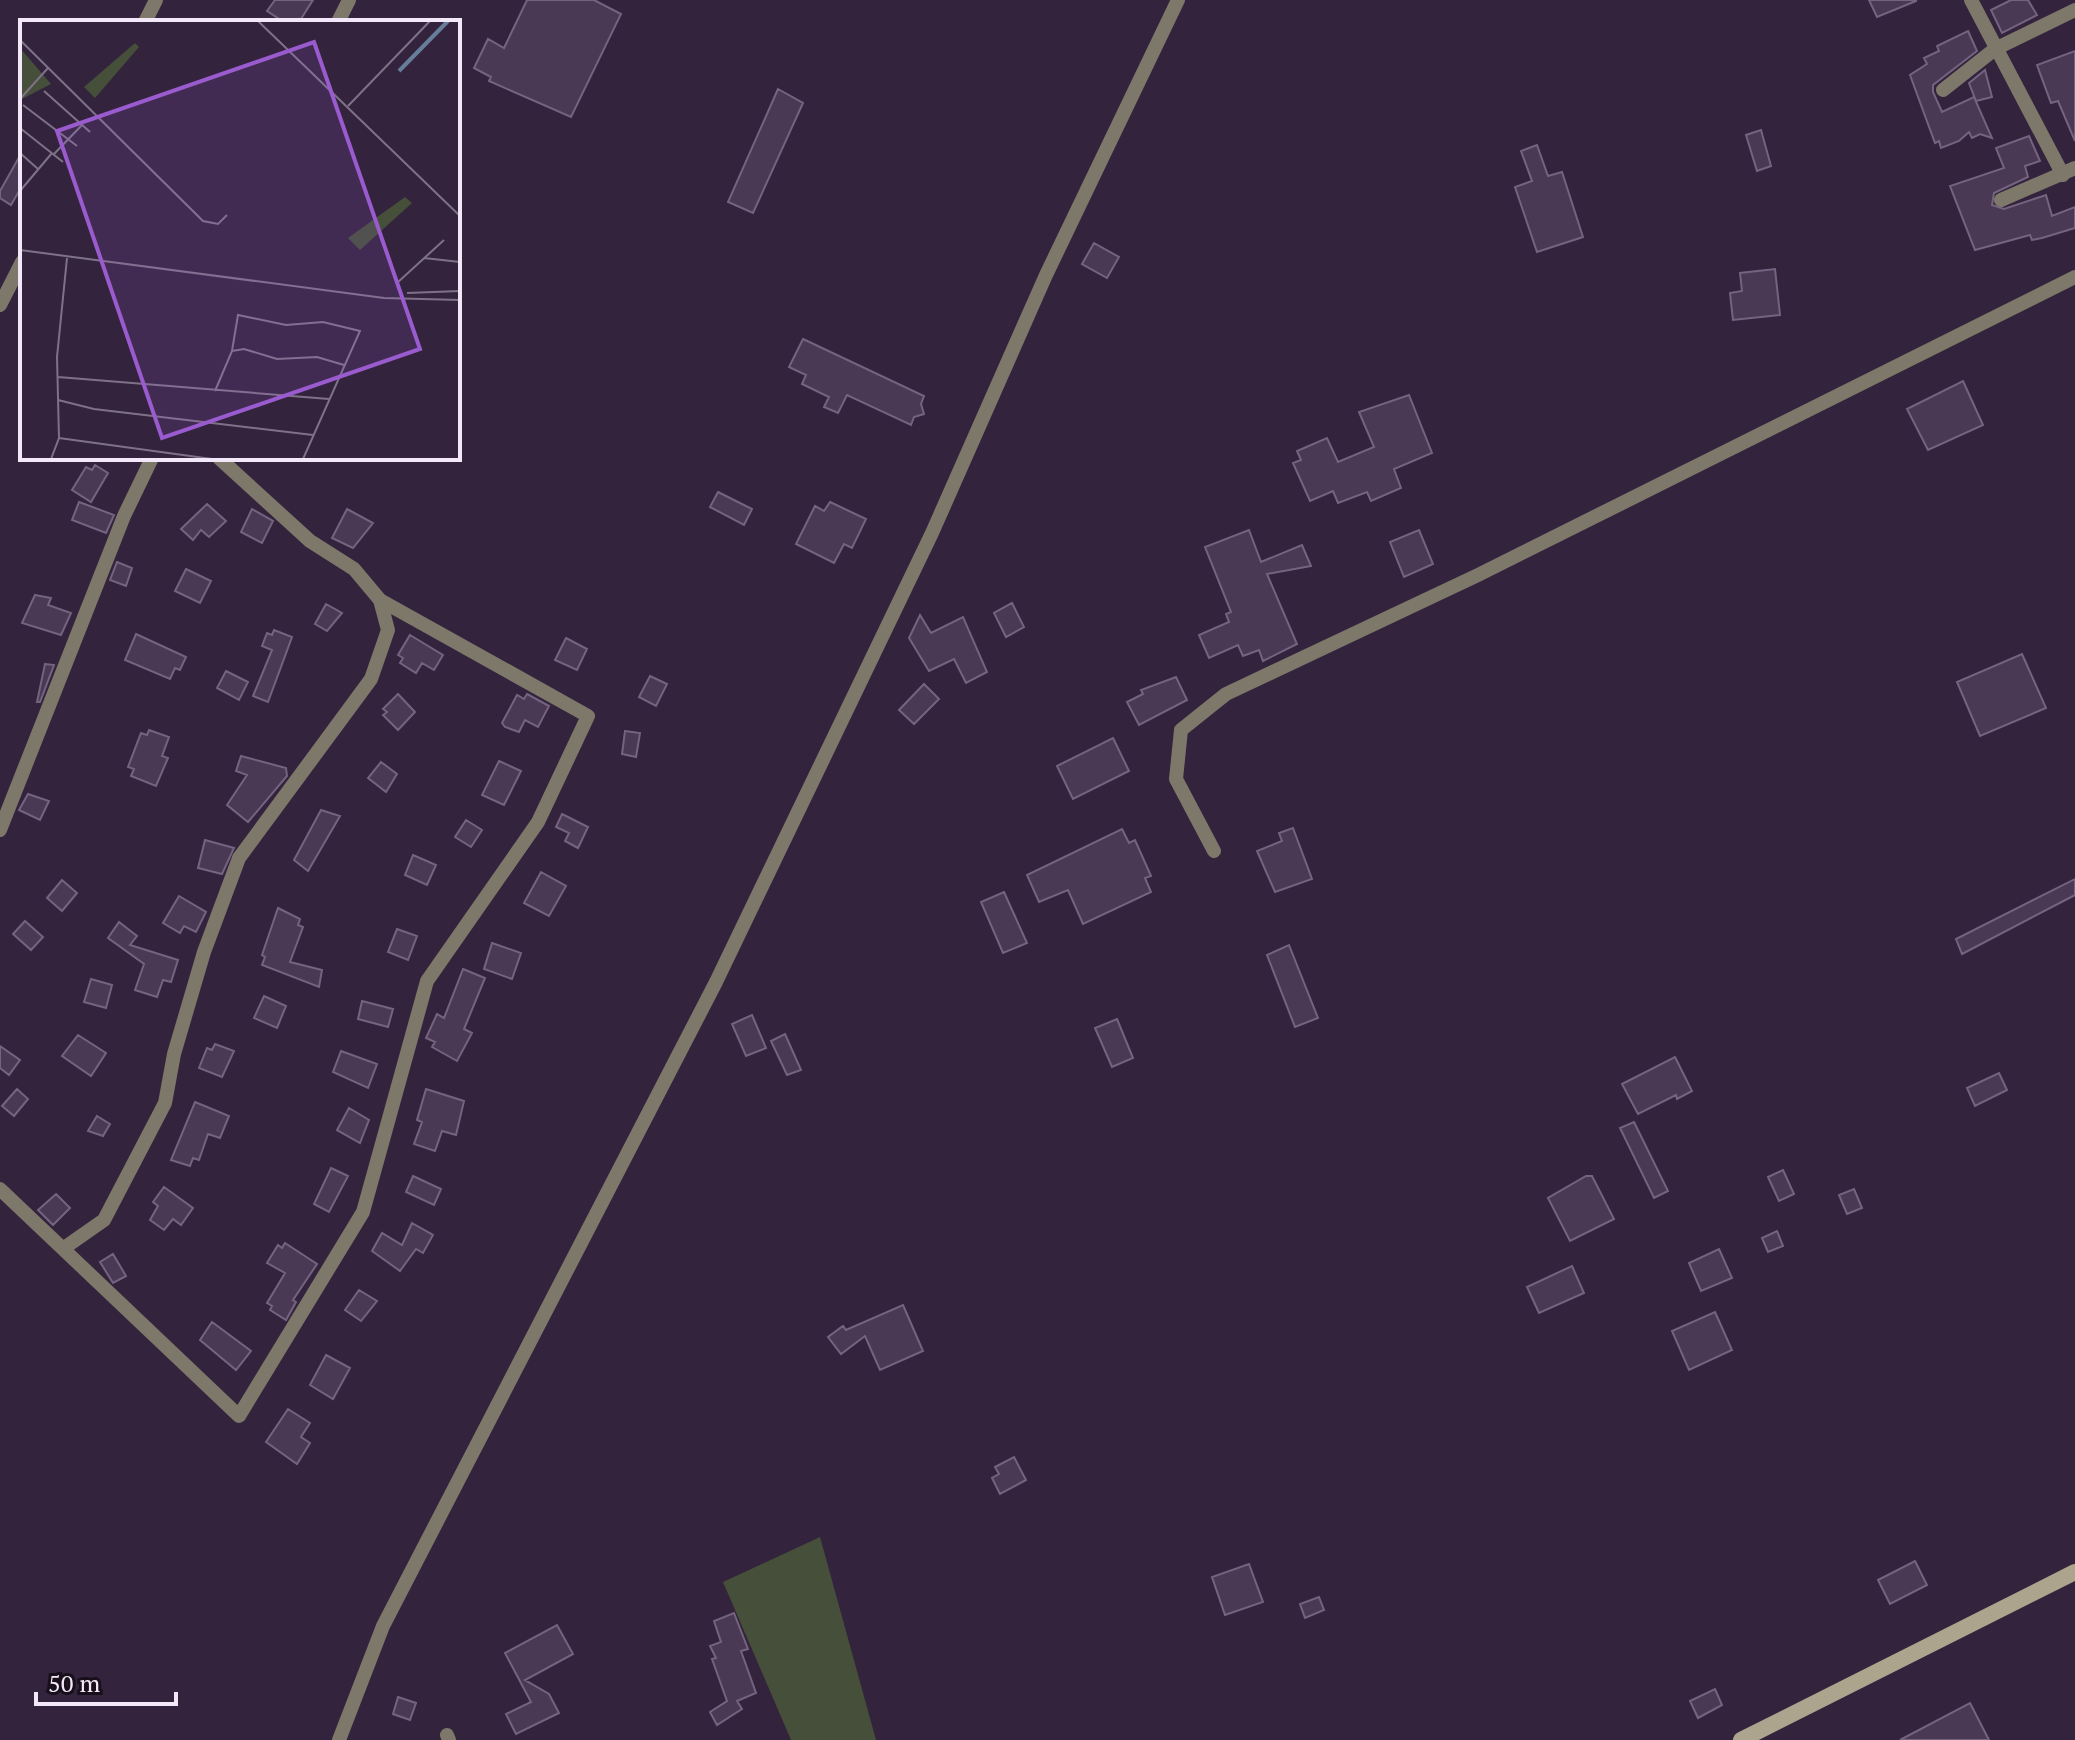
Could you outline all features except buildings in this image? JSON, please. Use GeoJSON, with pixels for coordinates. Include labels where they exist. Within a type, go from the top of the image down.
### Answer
{"type":"FeatureCollection","features":[{"type":"Feature","properties":{"kind":"street"},"geometry":{"type":"LineString","coordinates":[[146,20],[156,0]]}},
{"type":"Feature","properties":{"kind":"street"},"geometry":{"type":"LineString","coordinates":[[339,20],[349,0]]}},
{"type":"Feature","properties":{"kind":"street"},"geometry":{"type":"LineString","coordinates":[[339,1740],[383,1626],[723,968],[932,533],[1046,275],[1178,0]]}},
{"type":"Feature","properties":{"kind":"street"},"geometry":{"type":"LineString","coordinates":[[1971,0],[1995,49],[2069,172],[2001,200]]}},
{"type":"Feature","properties":{"kind":"street"},"geometry":{"type":"LineString","coordinates":[[1943,90],[1995,49],[2075,10]]}},
{"type":"Feature","properties":{"kind":"street"},"geometry":{"type":"LineString","coordinates":[[0,305],[20,266]]}},
{"type":"Feature","properties":{"kind":"street"},"geometry":{"type":"LineString","coordinates":[[1214,851],[1176,779],[1181,730],[1226,694],[1478,575],[2075,277]]}},
{"type":"Feature","properties":{"kind":"street"},"geometry":{"type":"LineString","coordinates":[[0,830],[118,531],[151,460]]}},
{"type":"Feature","properties":{"kind":"street"},"geometry":{"type":"LineString","coordinates":[[0,1189],[239,1416],[363,1212],[427,981],[538,822],[588,716],[380,600],[354,569],[310,541],[221,460]]}},
{"type":"Feature","properties":{"kind":"street"},"geometry":{"type":"LineString","coordinates":[[64,1248],[104,1220],[165,1103],[182,1025],[239,858],[371,679],[388,630],[380,600]]}},
{"type":"Feature","properties":{"kind":"street"},"geometry":{"type":"LineString","coordinates":[[1741,1740],[2075,1572]]}},
{"type":"Feature","properties":{"kind":"green space"},"geometry":{"type":"Polygon","coordinates":[[[820,1537],[876,1740],[791,1740],[723,1582],[820,1537]]]}}]}
